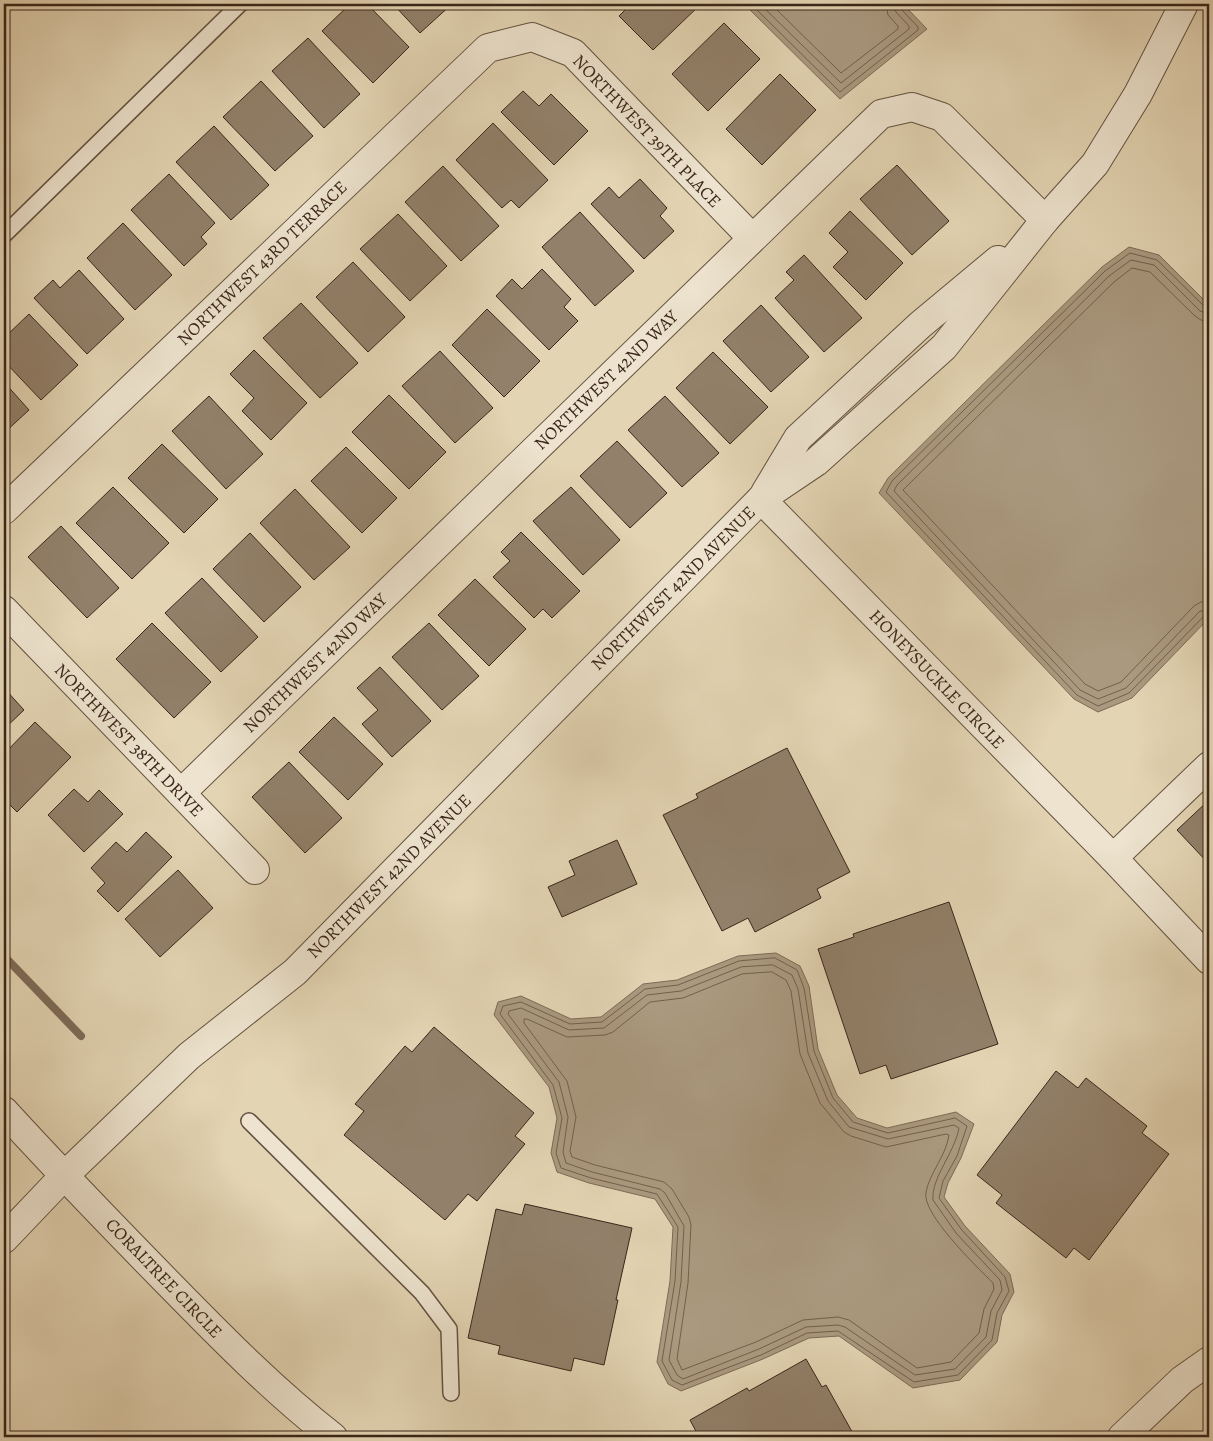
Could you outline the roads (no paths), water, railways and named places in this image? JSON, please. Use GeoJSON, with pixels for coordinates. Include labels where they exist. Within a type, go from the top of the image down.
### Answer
{"type":"FeatureCollection","features":[{"type":"Feature","properties":{"kind":"street","name":"NORTHWEST 42ND AVENUE"},"geometry":{"type":"LineString","coordinates":[[4,1239],[64,1176],[189,1056],[295,972],[761,499],[816,462],[944,347],[1045,220],[1095,164],[1138,94],[1184,4]]}},
{"type":"Feature","properties":{"kind":"street","name":"NORTHWEST 39TH PLACE"},"geometry":{"type":"LineString","coordinates":[[532,37],[573,53],[752,238]]}},
{"type":"Feature","properties":{"kind":"street","name":"NORTHWEST 43RD TERRACE"},"geometry":{"type":"LineString","coordinates":[[4,510],[488,48],[532,37]]}},
{"type":"Feature","properties":{"kind":"street","name":"NORTHWEST 42ND WAY"},"geometry":{"type":"LineString","coordinates":[[181,794],[881,114],[912,107],[942,116],[1045,220]]}},
{"type":"Feature","properties":{"kind":"street","name":"NORTHWEST 42ND AVENUE"},"geometry":{"type":"LineString","coordinates":[[761,499],[798,438],[893,350],[1045,220]]}},
{"type":"Feature","properties":{"kind":"street","name":"HONEYSUCKLE CIRCLE"},"geometry":{"type":"LineString","coordinates":[[761,499],[1112,858],[1207,952]]}},
{"type":"Feature","properties":{"kind":"street","name":"NORTHWEST 38TH DRIVE"},"geometry":{"type":"LineString","coordinates":[[4,610],[255,870]]}},
{"type":"Feature","properties":{"kind":"street"},"geometry":{"type":"LineString","coordinates":[[1112,858],[1209,766]]}},
{"type":"Feature","properties":{"kind":"street","name":"CORALTREE CIRCLE"},"geometry":{"type":"LineString","coordinates":[[4,1111],[64,1176],[230,1346],[312,1421],[333,1437]]}},
{"type":"Feature","properties":{"kind":"street"},"geometry":{"type":"LineString","coordinates":[[1122,1437],[1182,1380],[1209,1361]]}},
{"type":"Feature","properties":{"kind":"lane"},"geometry":{"type":"LineString","coordinates":[[4,235],[240,4]]}},
{"type":"Feature","properties":{"kind":"lane"},"geometry":{"type":"LineString","coordinates":[[893,350],[915,373]]}},
{"type":"Feature","properties":{"kind":"lane"},"geometry":{"type":"LineString","coordinates":[[248,1121],[422,1294],[449,1328],[451,1393]]}},
{"type":"Feature","properties":{"kind":"water"},"geometry":{"type":"Polygon","coordinates":[[[744,4],[903,4],[927,29],[840,99],[744,4]]]}},
{"type":"Feature","properties":{"kind":"water"},"geometry":{"type":"Polygon","coordinates":[[[1129,247],[1159,255],[1209,305],[1209,618],[1132,698],[1098,712],[1074,699],[879,493],[888,478],[1102,267],[1129,247]]]}},
{"type":"Feature","properties":{"kind":"water"},"geometry":{"type":"Polygon","coordinates":[[[776,953],[800,966],[809,986],[818,1049],[837,1095],[857,1118],[887,1128],[956,1112],[974,1124],[961,1158],[948,1183],[944,1197],[965,1226],[1010,1274],[1014,1292],[1002,1315],[997,1342],[960,1380],[913,1388],[839,1336],[809,1338],[763,1359],[681,1391],[668,1384],[657,1362],[670,1281],[673,1227],[655,1199],[589,1183],[557,1172],[551,1153],[557,1118],[549,1087],[494,1015],[498,1002],[521,996],[571,1019],[601,1017],[643,984],[677,980],[738,956],[776,953]]]}},
{"type":"Feature","properties":{"kind":"waterway"},"geometry":{"type":"LineString","coordinates":[[4,956],[81,1036]]}}]}
